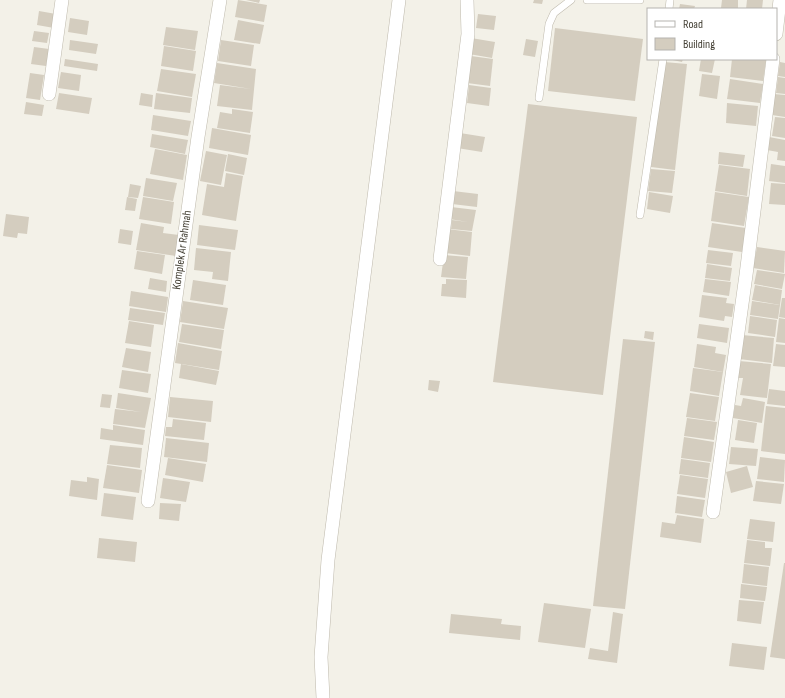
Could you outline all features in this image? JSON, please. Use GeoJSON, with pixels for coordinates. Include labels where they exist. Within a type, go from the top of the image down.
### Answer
{"type":"FeatureCollection","features":[{"type":"Feature","properties":{"kind":"street"},"geometry":{"type":"LineString","coordinates":[[49,94],[62,0]]}},
{"type":"Feature","properties":{"kind":"street","name":"Komplek Ar Rahmah"},"geometry":{"type":"LineString","coordinates":[[148,501],[198,136],[220,0]]}},
{"type":"Feature","properties":{"kind":"street"},"geometry":{"type":"LineString","coordinates":[[323,698],[321,657],[328,560],[399,0]]}},
{"type":"Feature","properties":{"kind":"street"},"geometry":{"type":"LineString","coordinates":[[440,259],[468,34],[467,0]]}},
{"type":"Feature","properties":{"kind":"street"},"geometry":{"type":"LineString","coordinates":[[777,26],[780,0]]}},
{"type":"Feature","properties":{"kind":"street"},"geometry":{"type":"LineString","coordinates":[[713,512],[746,275],[773,60]]}},
{"type":"Feature","properties":{"kind":"lane"},"geometry":{"type":"LineString","coordinates":[[539,98],[549,24],[554,13],[571,0]]}},
{"type":"Feature","properties":{"kind":"lane"},"geometry":{"type":"LineString","coordinates":[[587,0],[640,0]]}},
{"type":"Feature","properties":{"kind":"lane"},"geometry":{"type":"LineString","coordinates":[[640,215],[662,60]]}},
{"type":"Feature","properties":{"kind":"building"},"geometry":{"type":"Polygon","coordinates":[[[238,0],[267,5],[264,22],[235,17],[238,0]]]}},
{"type":"Feature","properties":{"kind":"building"},"geometry":{"type":"Polygon","coordinates":[[[246,0],[260,0],[259,3],[246,0]]]}},
{"type":"Feature","properties":{"kind":"building"},"geometry":{"type":"Polygon","coordinates":[[[534,0],[543,0],[542,4],[533,3],[534,0]]]}},
{"type":"Feature","properties":{"kind":"building"},"geometry":{"type":"Polygon","coordinates":[[[722,0],[738,0],[738,8],[721,8],[722,0]]]}},
{"type":"Feature","properties":{"kind":"building"},"geometry":{"type":"Polygon","coordinates":[[[747,0],[763,0],[762,8],[746,8],[747,0]]]}},
{"type":"Feature","properties":{"kind":"building"},"geometry":{"type":"Polygon","coordinates":[[[680,4],[695,6],[694,8],[679,8],[680,4]]]}},
{"type":"Feature","properties":{"kind":"building"},"geometry":{"type":"Polygon","coordinates":[[[39,11],[56,14],[54,28],[37,25],[39,11]]]}},
{"type":"Feature","properties":{"kind":"building"},"geometry":{"type":"Polygon","coordinates":[[[478,14],[496,16],[494,30],[476,28],[478,14]]]}},
{"type":"Feature","properties":{"kind":"building"},"geometry":{"type":"Polygon","coordinates":[[[70,18],[89,21],[87,35],[68,32],[70,18]]]}},
{"type":"Feature","properties":{"kind":"building"},"geometry":{"type":"Polygon","coordinates":[[[238,20],[264,25],[260,44],[234,40],[238,20]]]}},
{"type":"Feature","properties":{"kind":"building"},"geometry":{"type":"Polygon","coordinates":[[[166,27],[198,31],[195,50],[163,45],[166,27]]]}},
{"type":"Feature","properties":{"kind":"building"},"geometry":{"type":"Polygon","coordinates":[[[555,28],[643,39],[635,101],[548,91],[555,28]]]}},
{"type":"Feature","properties":{"kind":"building"},"geometry":{"type":"Polygon","coordinates":[[[34,31],[49,33],[47,43],[32,41],[34,31]]]}},
{"type":"Feature","properties":{"kind":"building"},"geometry":{"type":"Polygon","coordinates":[[[471,38],[495,42],[492,58],[469,54],[471,38]]]}},
{"type":"Feature","properties":{"kind":"building"},"geometry":{"type":"Polygon","coordinates":[[[526,39],[538,41],[535,57],[523,55],[526,39]]]}},
{"type":"Feature","properties":{"kind":"building"},"geometry":{"type":"Polygon","coordinates":[[[70,40],[98,44],[96,54],[69,50],[70,40]]]}},
{"type":"Feature","properties":{"kind":"building"},"geometry":{"type":"Polygon","coordinates":[[[221,40],[254,45],[251,66],[218,61],[221,40]]]}},
{"type":"Feature","properties":{"kind":"building"},"geometry":{"type":"Polygon","coordinates":[[[164,46],[196,51],[193,71],[161,66],[164,46]]]}},
{"type":"Feature","properties":{"kind":"building"},"geometry":{"type":"Polygon","coordinates":[[[34,47],[49,49],[46,66],[31,64],[34,47]]]}},
{"type":"Feature","properties":{"kind":"building"},"geometry":{"type":"Polygon","coordinates":[[[471,56],[493,59],[490,86],[467,83],[471,56]]]}},
{"type":"Feature","properties":{"kind":"building"},"geometry":{"type":"Polygon","coordinates":[[[65,59],[98,64],[97,71],[64,66],[65,59]]]}},
{"type":"Feature","properties":{"kind":"building"},"geometry":{"type":"Polygon","coordinates":[[[701,60],[715,60],[712,73],[699,71],[701,60]]]}},
{"type":"Feature","properties":{"kind":"building"},"geometry":{"type":"Polygon","coordinates":[[[732,60],[766,60],[763,81],[730,77],[732,60]]]}},
{"type":"Feature","properties":{"kind":"building"},"geometry":{"type":"Polygon","coordinates":[[[664,62],[687,64],[675,170],[651,167],[664,62]]]}},
{"type":"Feature","properties":{"kind":"building"},"geometry":{"type":"Polygon","coordinates":[[[780,62],[785,63],[785,77],[778,76],[780,62]]]}},
{"type":"Feature","properties":{"kind":"building"},"geometry":{"type":"Polygon","coordinates":[[[217,63],[256,69],[252,110],[217,106],[220,85],[251,89],[214,83],[217,63]]]}},
{"type":"Feature","properties":{"kind":"building"},"geometry":{"type":"Polygon","coordinates":[[[161,69],[196,74],[192,97],[157,91],[161,69]]]}},
{"type":"Feature","properties":{"kind":"building"},"geometry":{"type":"Polygon","coordinates":[[[61,72],[81,75],[79,91],[58,88],[61,72]]]}},
{"type":"Feature","properties":{"kind":"building"},"geometry":{"type":"Polygon","coordinates":[[[30,73],[44,75],[40,100],[26,98],[30,73]]]}},
{"type":"Feature","properties":{"kind":"building"},"geometry":{"type":"Polygon","coordinates":[[[702,74],[720,76],[717,99],[699,96],[702,74]]]}},
{"type":"Feature","properties":{"kind":"building"},"geometry":{"type":"Polygon","coordinates":[[[778,77],[785,78],[785,94],[776,93],[778,77]]]}},
{"type":"Feature","properties":{"kind":"building"},"geometry":{"type":"Polygon","coordinates":[[[730,79],[763,84],[760,103],[727,99],[730,79]]]}},
{"type":"Feature","properties":{"kind":"building"},"geometry":{"type":"Polygon","coordinates":[[[469,85],[491,88],[489,106],[467,103],[469,85]]]}},
{"type":"Feature","properties":{"kind":"building"},"geometry":{"type":"Polygon","coordinates":[[[59,93],[92,98],[89,114],[56,109],[59,93]]]}},
{"type":"Feature","properties":{"kind":"building"},"geometry":{"type":"Polygon","coordinates":[[[141,93],[153,95],[152,107],[139,105],[141,93]]]}},
{"type":"Feature","properties":{"kind":"building"},"geometry":{"type":"Polygon","coordinates":[[[156,93],[192,98],[190,113],[154,109],[156,93]]]}},
{"type":"Feature","properties":{"kind":"building"},"geometry":{"type":"Polygon","coordinates":[[[774,94],[785,95],[785,117],[772,115],[774,94]]]}},
{"type":"Feature","properties":{"kind":"building"},"geometry":{"type":"Polygon","coordinates":[[[26,102],[44,105],[42,116],[24,114],[26,102]]]}},
{"type":"Feature","properties":{"kind":"building"},"geometry":{"type":"Polygon","coordinates":[[[727,103],[758,106],[756,126],[726,123],[727,103]]]}},
{"type":"Feature","properties":{"kind":"building"},"geometry":{"type":"Polygon","coordinates":[[[528,104],[637,117],[603,395],[493,382],[528,104]]]}},
{"type":"Feature","properties":{"kind":"building"},"geometry":{"type":"Polygon","coordinates":[[[232,109],[253,112],[250,133],[217,128],[220,112],[232,114],[232,109]]]}},
{"type":"Feature","properties":{"kind":"building"},"geometry":{"type":"Polygon","coordinates":[[[153,115],[191,121],[188,136],[151,130],[153,115]]]}},
{"type":"Feature","properties":{"kind":"building"},"geometry":{"type":"Polygon","coordinates":[[[775,117],[785,118],[785,138],[772,136],[775,117]]]}},
{"type":"Feature","properties":{"kind":"building"},"geometry":{"type":"Polygon","coordinates":[[[212,128],[251,135],[248,155],[209,148],[212,128]]]}},
{"type":"Feature","properties":{"kind":"building"},"geometry":{"type":"Polygon","coordinates":[[[460,133],[485,137],[482,152],[457,148],[460,133]]]}},
{"type":"Feature","properties":{"kind":"building"},"geometry":{"type":"Polygon","coordinates":[[[152,134],[188,140],[185,154],[150,147],[152,134]]]}},
{"type":"Feature","properties":{"kind":"building"},"geometry":{"type":"Polygon","coordinates":[[[769,137],[785,140],[785,161],[777,160],[778,152],[767,150],[769,137]]]}},
{"type":"Feature","properties":{"kind":"building"},"geometry":{"type":"Polygon","coordinates":[[[155,149],[187,155],[183,180],[150,174],[155,149]]]}},
{"type":"Feature","properties":{"kind":"building"},"geometry":{"type":"Polygon","coordinates":[[[206,151],[227,155],[221,185],[200,181],[206,151]]]}},
{"type":"Feature","properties":{"kind":"building"},"geometry":{"type":"Polygon","coordinates":[[[719,152],[745,155],[743,167],[718,164],[719,152]]]}},
{"type":"Feature","properties":{"kind":"building"},"geometry":{"type":"Polygon","coordinates":[[[228,154],[247,158],[244,175],[225,171],[228,154]]]}},
{"type":"Feature","properties":{"kind":"building"},"geometry":{"type":"Polygon","coordinates":[[[771,164],[785,166],[785,183],[769,181],[771,164]]]}},
{"type":"Feature","properties":{"kind":"building"},"geometry":{"type":"Polygon","coordinates":[[[719,165],[750,169],[747,196],[715,191],[719,165]]]}},
{"type":"Feature","properties":{"kind":"building"},"geometry":{"type":"Polygon","coordinates":[[[651,169],[675,171],[672,193],[648,191],[651,169]]]}},
{"type":"Feature","properties":{"kind":"building"},"geometry":{"type":"Polygon","coordinates":[[[226,173],[243,176],[236,221],[202,215],[207,184],[224,187],[226,173]]]}},
{"type":"Feature","properties":{"kind":"building"},"geometry":{"type":"Polygon","coordinates":[[[146,178],[177,183],[173,201],[143,196],[146,178]]]}},
{"type":"Feature","properties":{"kind":"building"},"geometry":{"type":"Polygon","coordinates":[[[771,183],[785,184],[785,205],[769,204],[771,183]]]}},
{"type":"Feature","properties":{"kind":"building"},"geometry":{"type":"Polygon","coordinates":[[[130,184],[141,186],[138,198],[128,197],[130,184]]]}},
{"type":"Feature","properties":{"kind":"building"},"geometry":{"type":"Polygon","coordinates":[[[453,191],[478,194],[477,207],[452,204],[453,191]]]}},
{"type":"Feature","properties":{"kind":"building"},"geometry":{"type":"Polygon","coordinates":[[[649,192],[673,196],[670,213],[647,209],[649,192]]]}},
{"type":"Feature","properties":{"kind":"building"},"geometry":{"type":"Polygon","coordinates":[[[715,192],[749,197],[744,226],[711,221],[715,192]]]}},
{"type":"Feature","properties":{"kind":"building"},"geometry":{"type":"Polygon","coordinates":[[[127,197],[137,199],[135,211],[125,210],[127,197]]]}},
{"type":"Feature","properties":{"kind":"building"},"geometry":{"type":"Polygon","coordinates":[[[143,197],[174,202],[171,224],[139,219],[143,197]]]}},
{"type":"Feature","properties":{"kind":"building"},"geometry":{"type":"Polygon","coordinates":[[[451,207],[476,210],[472,231],[451,229],[452,220],[468,222],[449,219],[451,207]]]}},
{"type":"Feature","properties":{"kind":"building"},"geometry":{"type":"Polygon","coordinates":[[[6,214],[29,217],[27,234],[18,233],[17,238],[3,236],[6,214]]]}},
{"type":"Feature","properties":{"kind":"building"},"geometry":{"type":"Polygon","coordinates":[[[141,223],[164,227],[163,233],[179,235],[176,256],[136,250],[141,223]]]}},
{"type":"Feature","properties":{"kind":"building"},"geometry":{"type":"Polygon","coordinates":[[[712,223],[746,228],[742,252],[708,247],[712,223]]]}},
{"type":"Feature","properties":{"kind":"building"},"geometry":{"type":"Polygon","coordinates":[[[199,225],[238,230],[235,250],[197,245],[199,225]]]}},
{"type":"Feature","properties":{"kind":"building"},"geometry":{"type":"Polygon","coordinates":[[[120,229],[133,231],[131,245],[118,243],[120,229]]]}},
{"type":"Feature","properties":{"kind":"building"},"geometry":{"type":"Polygon","coordinates":[[[447,229],[472,232],[470,256],[445,253],[447,229]]]}},
{"type":"Feature","properties":{"kind":"building"},"geometry":{"type":"Polygon","coordinates":[[[757,247],[785,251],[784,273],[753,268],[757,247]]]}},
{"type":"Feature","properties":{"kind":"building"},"geometry":{"type":"Polygon","coordinates":[[[196,248],[231,252],[228,281],[212,279],[213,272],[194,270],[196,248]]]}},
{"type":"Feature","properties":{"kind":"building"},"geometry":{"type":"Polygon","coordinates":[[[708,250],[733,253],[731,266],[706,263],[708,250]]]}},
{"type":"Feature","properties":{"kind":"building"},"geometry":{"type":"Polygon","coordinates":[[[137,251],[165,255],[162,274],[134,269],[137,251]]]}},
{"type":"Feature","properties":{"kind":"building"},"geometry":{"type":"Polygon","coordinates":[[[444,255],[468,257],[466,279],[441,277],[444,255]]]}},
{"type":"Feature","properties":{"kind":"building"},"geometry":{"type":"Polygon","coordinates":[[[707,264],[732,268],[730,281],[705,278],[707,264]]]}},
{"type":"Feature","properties":{"kind":"building"},"geometry":{"type":"Polygon","coordinates":[[[757,270],[785,274],[782,289],[754,284],[757,270]]]}},
{"type":"Feature","properties":{"kind":"building"},"geometry":{"type":"Polygon","coordinates":[[[150,278],[167,281],[166,292],[148,289],[150,278]]]}},
{"type":"Feature","properties":{"kind":"building"},"geometry":{"type":"Polygon","coordinates":[[[446,279],[467,280],[466,298],[441,296],[442,284],[446,284],[446,279]]]}},
{"type":"Feature","properties":{"kind":"building"},"geometry":{"type":"Polygon","coordinates":[[[705,279],[731,282],[729,296],[703,292],[705,279]]]}},
{"type":"Feature","properties":{"kind":"building"},"geometry":{"type":"Polygon","coordinates":[[[193,280],[226,285],[223,305],[190,300],[193,280]]]}},
{"type":"Feature","properties":{"kind":"building"},"geometry":{"type":"Polygon","coordinates":[[[755,285],[782,290],[780,305],[752,300],[755,285]]]}},
{"type":"Feature","properties":{"kind":"building"},"geometry":{"type":"Polygon","coordinates":[[[131,291],[168,297],[166,312],[129,306],[131,291]]]}},
{"type":"Feature","properties":{"kind":"building"},"geometry":{"type":"Polygon","coordinates":[[[702,295],[727,298],[726,303],[734,304],[732,317],[725,316],[724,321],[699,317],[702,295]]]}},
{"type":"Feature","properties":{"kind":"building"},"geometry":{"type":"Polygon","coordinates":[[[782,298],[785,298],[785,318],[779,317],[782,298]]]}},
{"type":"Feature","properties":{"kind":"building"},"geometry":{"type":"Polygon","coordinates":[[[183,301],[228,308],[224,329],[180,322],[183,301]]]}},
{"type":"Feature","properties":{"kind":"building"},"geometry":{"type":"Polygon","coordinates":[[[752,301],[780,305],[778,319],[750,315],[752,301]]]}},
{"type":"Feature","properties":{"kind":"building"},"geometry":{"type":"Polygon","coordinates":[[[130,308],[165,313],[163,325],[128,320],[130,308]]]}},
{"type":"Feature","properties":{"kind":"building"},"geometry":{"type":"Polygon","coordinates":[[[750,316],[777,320],[775,337],[748,333],[750,316]]]}},
{"type":"Feature","properties":{"kind":"building"},"geometry":{"type":"Polygon","coordinates":[[[779,318],[785,319],[785,343],[776,342],[779,318]]]}},
{"type":"Feature","properties":{"kind":"building"},"geometry":{"type":"Polygon","coordinates":[[[129,321],[154,325],[151,347],[125,343],[129,321]]]}},
{"type":"Feature","properties":{"kind":"building"},"geometry":{"type":"Polygon","coordinates":[[[182,324],[224,330],[221,349],[179,342],[182,324]]]}},
{"type":"Feature","properties":{"kind":"building"},"geometry":{"type":"Polygon","coordinates":[[[699,324],[729,328],[727,343],[697,338],[699,324]]]}},
{"type":"Feature","properties":{"kind":"building"},"geometry":{"type":"Polygon","coordinates":[[[645,331],[654,332],[653,340],[644,338],[645,331]]]}},
{"type":"Feature","properties":{"kind":"building"},"geometry":{"type":"Polygon","coordinates":[[[742,335],[774,338],[772,363],[739,359],[742,335]]]}},
{"type":"Feature","properties":{"kind":"building"},"geometry":{"type":"Polygon","coordinates":[[[623,339],[655,342],[625,609],[593,606],[623,339]]]}},
{"type":"Feature","properties":{"kind":"building"},"geometry":{"type":"Polygon","coordinates":[[[178,343],[222,351],[219,370],[175,363],[178,343]]]}},
{"type":"Feature","properties":{"kind":"building"},"geometry":{"type":"Polygon","coordinates":[[[697,344],[716,347],[715,353],[726,355],[723,372],[694,367],[697,344]]]}},
{"type":"Feature","properties":{"kind":"building"},"geometry":{"type":"Polygon","coordinates":[[[776,344],[785,345],[785,367],[773,366],[776,344]]]}},
{"type":"Feature","properties":{"kind":"building"},"geometry":{"type":"Polygon","coordinates":[[[126,348],[151,352],[148,372],[122,367],[126,348]]]}},
{"type":"Feature","properties":{"kind":"building"},"geometry":{"type":"Polygon","coordinates":[[[739,361],[771,364],[767,398],[740,395],[743,378],[737,378],[739,361]]]}},
{"type":"Feature","properties":{"kind":"building"},"geometry":{"type":"Polygon","coordinates":[[[181,364],[219,371],[216,385],[179,378],[181,364]]]}},
{"type":"Feature","properties":{"kind":"building"},"geometry":{"type":"Polygon","coordinates":[[[693,368],[723,372],[719,396],[690,391],[693,368]]]}},
{"type":"Feature","properties":{"kind":"building"},"geometry":{"type":"Polygon","coordinates":[[[122,370],[151,374],[148,393],[119,388],[122,370]]]}},
{"type":"Feature","properties":{"kind":"building"},"geometry":{"type":"Polygon","coordinates":[[[429,380],[440,381],[438,392],[428,390],[429,380]]]}},
{"type":"Feature","properties":{"kind":"building"},"geometry":{"type":"Polygon","coordinates":[[[769,389],[785,391],[785,406],[767,404],[769,389]]]}},
{"type":"Feature","properties":{"kind":"building"},"geometry":{"type":"Polygon","coordinates":[[[118,393],[151,398],[145,428],[113,424],[115,409],[141,412],[116,408],[118,393]]]}},
{"type":"Feature","properties":{"kind":"building"},"geometry":{"type":"Polygon","coordinates":[[[690,393],[719,397],[715,421],[686,417],[690,393]]]}},
{"type":"Feature","properties":{"kind":"building"},"geometry":{"type":"Polygon","coordinates":[[[102,394],[112,395],[110,408],[100,407],[102,394]]]}},
{"type":"Feature","properties":{"kind":"building"},"geometry":{"type":"Polygon","coordinates":[[[170,397],[213,401],[211,422],[168,417],[170,397]]]}},
{"type":"Feature","properties":{"kind":"building"},"geometry":{"type":"Polygon","coordinates":[[[743,398],[765,402],[762,423],[733,418],[735,405],[741,406],[743,398]]]}},
{"type":"Feature","properties":{"kind":"building"},"geometry":{"type":"Polygon","coordinates":[[[766,406],[785,408],[785,454],[761,451],[766,406]]]}},
{"type":"Feature","properties":{"kind":"building"},"geometry":{"type":"Polygon","coordinates":[[[687,418],[717,422],[714,440],[684,436],[687,418]]]}},
{"type":"Feature","properties":{"kind":"building"},"geometry":{"type":"Polygon","coordinates":[[[173,419],[206,423],[204,440],[165,436],[166,427],[172,427],[173,419]]]}},
{"type":"Feature","properties":{"kind":"building"},"geometry":{"type":"Polygon","coordinates":[[[738,420],[757,423],[754,443],[735,440],[738,420]]]}},
{"type":"Feature","properties":{"kind":"building"},"geometry":{"type":"Polygon","coordinates":[[[113,425],[145,430],[143,445],[100,439],[101,428],[113,430],[113,425]]]}},
{"type":"Feature","properties":{"kind":"building"},"geometry":{"type":"Polygon","coordinates":[[[684,437],[714,442],[711,462],[681,458],[684,437]]]}},
{"type":"Feature","properties":{"kind":"building"},"geometry":{"type":"Polygon","coordinates":[[[166,438],[209,443],[207,462],[164,457],[166,438]]]}},
{"type":"Feature","properties":{"kind":"building"},"geometry":{"type":"Polygon","coordinates":[[[110,445],[142,448],[140,468],[107,464],[110,445]]]}},
{"type":"Feature","properties":{"kind":"building"},"geometry":{"type":"Polygon","coordinates":[[[731,447],[758,449],[756,466],[729,464],[731,447]]]}},
{"type":"Feature","properties":{"kind":"building"},"geometry":{"type":"Polygon","coordinates":[[[760,457],[785,460],[784,482],[757,479],[760,457]]]}},
{"type":"Feature","properties":{"kind":"building"},"geometry":{"type":"Polygon","coordinates":[[[168,458],[206,464],[203,482],[165,475],[168,458]]]}},
{"type":"Feature","properties":{"kind":"building"},"geometry":{"type":"Polygon","coordinates":[[[681,459],[710,463],[708,478],[679,474],[681,459]]]}},
{"type":"Feature","properties":{"kind":"building"},"geometry":{"type":"Polygon","coordinates":[[[107,465],[142,470],[139,493],[103,488],[107,465]]]}},
{"type":"Feature","properties":{"kind":"building"},"geometry":{"type":"Polygon","coordinates":[[[747,466],[753,487],[731,493],[726,472],[747,466]]]}},
{"type":"Feature","properties":{"kind":"building"},"geometry":{"type":"Polygon","coordinates":[[[680,475],[708,479],[705,498],[677,494],[680,475]]]}},
{"type":"Feature","properties":{"kind":"building"},"geometry":{"type":"Polygon","coordinates":[[[87,477],[99,479],[97,500],[69,496],[71,480],[87,482],[87,477]]]}},
{"type":"Feature","properties":{"kind":"building"},"geometry":{"type":"Polygon","coordinates":[[[163,478],[190,482],[186,502],[160,498],[163,478]]]}},
{"type":"Feature","properties":{"kind":"building"},"geometry":{"type":"Polygon","coordinates":[[[756,481],[784,484],[781,504],[753,501],[756,481]]]}},
{"type":"Feature","properties":{"kind":"building"},"geometry":{"type":"Polygon","coordinates":[[[104,493],[136,497],[133,520],[101,516],[104,493]]]}},
{"type":"Feature","properties":{"kind":"building"},"geometry":{"type":"Polygon","coordinates":[[[677,496],[705,500],[702,517],[675,513],[677,496]]]}},
{"type":"Feature","properties":{"kind":"building"},"geometry":{"type":"Polygon","coordinates":[[[160,503],[181,504],[179,521],[159,519],[160,503]]]}},
{"type":"Feature","properties":{"kind":"building"},"geometry":{"type":"Polygon","coordinates":[[[677,515],[704,519],[701,543],[660,537],[662,522],[675,524],[677,515]]]}},
{"type":"Feature","properties":{"kind":"building"},"geometry":{"type":"Polygon","coordinates":[[[750,519],[775,522],[773,542],[747,539],[750,519]]]}},
{"type":"Feature","properties":{"kind":"building"},"geometry":{"type":"Polygon","coordinates":[[[99,538],[137,542],[135,562],[97,558],[99,538]]]}},
{"type":"Feature","properties":{"kind":"building"},"geometry":{"type":"Polygon","coordinates":[[[747,540],[765,542],[765,548],[772,548],[770,566],[744,563],[747,540]]]}},
{"type":"Feature","properties":{"kind":"building"},"geometry":{"type":"Polygon","coordinates":[[[785,563],[785,659],[770,657],[785,563]]]}},
{"type":"Feature","properties":{"kind":"building"},"geometry":{"type":"Polygon","coordinates":[[[744,564],[769,567],[767,586],[742,583],[744,564]]]}},
{"type":"Feature","properties":{"kind":"building"},"geometry":{"type":"Polygon","coordinates":[[[741,584],[767,587],[765,601],[740,598],[741,584]]]}},
{"type":"Feature","properties":{"kind":"building"},"geometry":{"type":"Polygon","coordinates":[[[739,600],[764,602],[761,624],[737,621],[739,600]]]}},
{"type":"Feature","properties":{"kind":"building"},"geometry":{"type":"Polygon","coordinates":[[[544,603],[591,609],[585,648],[538,642],[544,603]]]}},
{"type":"Feature","properties":{"kind":"building"},"geometry":{"type":"Polygon","coordinates":[[[613,612],[623,614],[617,663],[588,659],[590,648],[608,651],[613,612]]]}},
{"type":"Feature","properties":{"kind":"building"},"geometry":{"type":"Polygon","coordinates":[[[451,614],[502,619],[501,624],[521,626],[520,640],[449,633],[451,614]]]}},
{"type":"Feature","properties":{"kind":"building"},"geometry":{"type":"Polygon","coordinates":[[[732,643],[767,647],[764,670],[729,666],[732,643]]]}}]}
